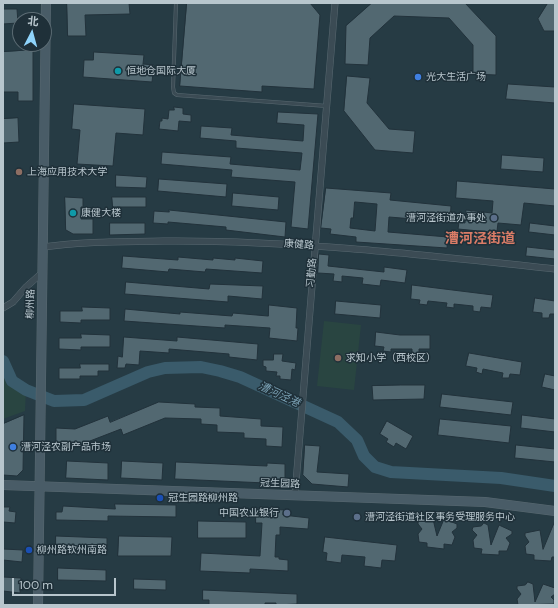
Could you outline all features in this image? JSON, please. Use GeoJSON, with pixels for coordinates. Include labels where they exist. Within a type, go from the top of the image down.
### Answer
{"type":"FeatureCollection","features":[{"type":"Feature","properties":{"kind":"street","name":"柳州路"},"geometry":{"type":"LineString","coordinates":[[38,605],[46,3]]}},
{"type":"Feature","properties":{"kind":"street","name":"习勤路"},"geometry":{"type":"LineString","coordinates":[[294,496],[314,246],[328,106],[335,3]]}},
{"type":"Feature","properties":{"kind":"street","name":"康健路"},"geometry":{"type":"LineString","coordinates":[[43,246],[82,242],[214,241],[314,246],[555,269]]}},
{"type":"Feature","properties":{"kind":"street"},"geometry":{"type":"LineString","coordinates":[[3,308],[13,302],[26,287],[43,272]]}},
{"type":"Feature","properties":{"kind":"street","name":"冠生园路"},"geometry":{"type":"LineString","coordinates":[[3,485],[491,503],[555,511]]}},
{"type":"Feature","properties":{"kind":"lane"},"geometry":{"type":"LineString","coordinates":[[176,3],[172,87],[174,93],[177,95],[328,106]]}},
{"type":"Feature","properties":{"kind":"green space"},"geometry":{"type":"Polygon","coordinates":[[[324,321],[361,325],[354,390],[317,386],[324,321]]]}},
{"type":"Feature","properties":{"kind":"green space"},"geometry":{"type":"Polygon","coordinates":[[[3,361],[12,381],[26,390],[25,411],[3,419],[3,361]]]}},
{"type":"Feature","properties":{"kind":"building"},"geometry":{"type":"Polygon","coordinates":[[[67,3],[129,3],[130,14],[85,15],[86,36],[68,36],[67,3]]]}},
{"type":"Feature","properties":{"kind":"building"},"geometry":{"type":"Polygon","coordinates":[[[187,3],[310,3],[320,15],[314,89],[262,86],[262,92],[180,86],[187,3]]]}},
{"type":"Feature","properties":{"kind":"building"},"geometry":{"type":"Polygon","coordinates":[[[372,3],[465,3],[496,36],[496,75],[473,74],[473,45],[449,18],[394,16],[370,38],[368,65],[345,64],[346,26],[372,3]]]}},
{"type":"Feature","properties":{"kind":"building"},"geometry":{"type":"Polygon","coordinates":[[[548,3],[555,3],[555,31],[544,31],[538,19],[548,3]]]}},
{"type":"Feature","properties":{"kind":"building"},"geometry":{"type":"Polygon","coordinates":[[[3,9],[17,9],[17,12],[12,12],[12,23],[3,24],[3,9]]]}},
{"type":"Feature","properties":{"kind":"building"},"geometry":{"type":"Polygon","coordinates":[[[3,52],[33,52],[33,101],[18,101],[18,92],[3,92],[3,52]]]}},
{"type":"Feature","properties":{"kind":"building","name":"恒地仓国际大厦"},"geometry":{"type":"Polygon","coordinates":[[[94,52],[144,55],[143,64],[154,65],[152,82],[83,77],[84,60],[93,60],[94,52]]]}},
{"type":"Feature","properties":{"kind":"building"},"geometry":{"type":"Polygon","coordinates":[[[347,76],[370,78],[367,103],[389,129],[415,131],[413,153],[375,150],[344,111],[347,76]]]}},
{"type":"Feature","properties":{"kind":"building"},"geometry":{"type":"Polygon","coordinates":[[[508,84],[555,87],[555,103],[506,99],[508,84]]]}},
{"type":"Feature","properties":{"kind":"building"},"geometry":{"type":"Polygon","coordinates":[[[74,104],[145,109],[143,135],[116,133],[113,166],[77,164],[80,130],[72,129],[74,104]]]}},
{"type":"Feature","properties":{"kind":"building"},"geometry":{"type":"Polygon","coordinates":[[[174,107],[183,108],[183,114],[191,115],[191,122],[179,121],[178,131],[159,129],[162,118],[168,119],[169,110],[174,110],[174,107]]]}},
{"type":"Feature","properties":{"kind":"building"},"geometry":{"type":"Polygon","coordinates":[[[278,112],[318,114],[308,229],[291,227],[295,182],[231,177],[232,170],[161,164],[162,152],[231,157],[230,164],[300,170],[302,153],[236,148],[236,141],[200,138],[201,126],[232,128],[231,135],[303,141],[304,125],[277,123],[278,112]]]}},
{"type":"Feature","properties":{"kind":"building"},"geometry":{"type":"Polygon","coordinates":[[[18,118],[19,142],[3,143],[3,119],[18,118]]]}},
{"type":"Feature","properties":{"kind":"building"},"geometry":{"type":"Polygon","coordinates":[[[502,155],[544,158],[543,172],[501,169],[502,155]]]}},
{"type":"Feature","properties":{"kind":"building"},"geometry":{"type":"Polygon","coordinates":[[[116,175],[147,177],[146,188],[116,187],[116,175]]]}},
{"type":"Feature","properties":{"kind":"building"},"geometry":{"type":"Polygon","coordinates":[[[159,179],[227,184],[226,197],[158,191],[159,179]]]}},
{"type":"Feature","properties":{"kind":"building"},"geometry":{"type":"Polygon","coordinates":[[[457,181],[555,189],[555,206],[524,203],[521,225],[498,223],[497,231],[489,230],[489,232],[458,229],[459,222],[465,223],[466,210],[492,213],[493,201],[456,198],[457,181]]]}},
{"type":"Feature","properties":{"kind":"building"},"geometry":{"type":"Polygon","coordinates":[[[326,188],[391,193],[390,200],[451,206],[450,222],[389,217],[388,232],[448,237],[447,248],[356,242],[356,237],[330,234],[331,229],[321,228],[326,188]],[[355,202],[350,228],[375,231],[377,204],[355,202]]]}},
{"type":"Feature","properties":{"kind":"building"},"geometry":{"type":"Polygon","coordinates":[[[233,193],[279,197],[278,210],[232,206],[233,193]]]}},
{"type":"Feature","properties":{"kind":"building","name":"康健大楼"},"geometry":{"type":"Polygon","coordinates":[[[65,197],[83,198],[81,219],[93,219],[93,234],[73,234],[66,230],[65,197]]]}},
{"type":"Feature","properties":{"kind":"building"},"geometry":{"type":"Polygon","coordinates":[[[112,197],[146,197],[146,207],[113,207],[112,197]]]}},
{"type":"Feature","properties":{"kind":"building"},"geometry":{"type":"Polygon","coordinates":[[[169,210],[286,222],[285,237],[226,230],[226,227],[168,222],[168,224],[153,223],[154,211],[169,212],[169,210]]]}},
{"type":"Feature","properties":{"kind":"building"},"geometry":{"type":"Polygon","coordinates":[[[110,223],[145,223],[145,234],[110,235],[110,223]]]}},
{"type":"Feature","properties":{"kind":"building"},"geometry":{"type":"Polygon","coordinates":[[[530,223],[555,226],[555,235],[529,232],[530,223]]]}},
{"type":"Feature","properties":{"kind":"building"},"geometry":{"type":"Polygon","coordinates":[[[527,247],[555,250],[555,259],[526,256],[527,247]]]}},
{"type":"Feature","properties":{"kind":"building"},"geometry":{"type":"Polygon","coordinates":[[[319,254],[329,255],[328,266],[384,272],[384,267],[407,270],[405,283],[381,280],[380,286],[362,284],[363,278],[342,276],[342,282],[333,281],[334,274],[318,273],[319,254]]]}},
{"type":"Feature","properties":{"kind":"building"},"geometry":{"type":"Polygon","coordinates":[[[123,256],[178,260],[178,257],[213,260],[213,258],[235,260],[235,258],[263,261],[262,273],[206,269],[205,272],[169,269],[168,272],[122,268],[123,256]]]}},
{"type":"Feature","properties":{"kind":"building"},"geometry":{"type":"Polygon","coordinates":[[[126,282],[209,289],[210,284],[263,286],[262,299],[228,296],[228,302],[125,294],[126,282]]]}},
{"type":"Feature","properties":{"kind":"building"},"geometry":{"type":"Polygon","coordinates":[[[412,285],[493,295],[491,308],[481,307],[480,312],[473,311],[473,306],[454,304],[454,308],[446,307],[447,303],[428,301],[427,305],[419,304],[420,300],[411,299],[412,285]]]}},
{"type":"Feature","properties":{"kind":"building"},"geometry":{"type":"Polygon","coordinates":[[[535,298],[555,301],[555,314],[550,314],[549,318],[542,318],[542,313],[533,312],[535,298]]]}},
{"type":"Feature","properties":{"kind":"building"},"geometry":{"type":"Polygon","coordinates":[[[336,301],[381,305],[380,318],[335,314],[336,301]]]}},
{"type":"Feature","properties":{"kind":"building"},"geometry":{"type":"Polygon","coordinates":[[[269,305],[297,308],[297,341],[269,338],[270,328],[225,325],[225,328],[124,321],[125,309],[180,314],[180,312],[232,316],[233,313],[268,316],[269,305]]]}},
{"type":"Feature","properties":{"kind":"building"},"geometry":{"type":"Polygon","coordinates":[[[82,307],[110,308],[110,320],[81,320],[81,323],[60,322],[60,311],[82,311],[82,307]]]}},
{"type":"Feature","properties":{"kind":"building"},"geometry":{"type":"Polygon","coordinates":[[[376,332],[400,335],[430,335],[430,349],[419,349],[419,354],[412,354],[412,349],[391,349],[391,352],[383,351],[384,347],[375,346],[376,332]]]}},
{"type":"Feature","properties":{"kind":"building"},"geometry":{"type":"Polygon","coordinates":[[[81,334],[110,335],[110,347],[81,347],[81,350],[59,349],[59,338],[81,338],[81,334]]]}},
{"type":"Feature","properties":{"kind":"building"},"geometry":{"type":"Polygon","coordinates":[[[124,337],[177,341],[177,337],[258,344],[257,360],[229,357],[229,354],[169,349],[169,353],[140,351],[139,365],[126,364],[125,368],[117,368],[118,356],[122,357],[124,337]]]}},
{"type":"Feature","properties":{"kind":"building"},"geometry":{"type":"Polygon","coordinates":[[[469,353],[522,362],[520,375],[510,374],[509,378],[502,378],[503,373],[483,369],[482,374],[476,372],[477,368],[466,366],[469,353]]]}},
{"type":"Feature","properties":{"kind":"building"},"geometry":{"type":"Polygon","coordinates":[[[274,354],[283,354],[282,361],[296,363],[295,370],[292,369],[291,380],[280,379],[280,376],[276,376],[277,372],[266,371],[266,367],[263,366],[263,360],[273,360],[274,354]]]}},
{"type":"Feature","properties":{"kind":"building"},"geometry":{"type":"Polygon","coordinates":[[[80,364],[109,364],[109,371],[98,371],[98,376],[80,376],[80,379],[59,379],[59,368],[80,368],[80,364]]]}},
{"type":"Feature","properties":{"kind":"building"},"geometry":{"type":"Polygon","coordinates":[[[545,374],[555,376],[555,390],[542,387],[545,374]]]}},
{"type":"Feature","properties":{"kind":"building"},"geometry":{"type":"Polygon","coordinates":[[[425,385],[424,399],[373,400],[372,386],[425,385]]]}},
{"type":"Feature","properties":{"kind":"building"},"geometry":{"type":"Polygon","coordinates":[[[442,394],[513,402],[511,415],[440,407],[442,394]]]}},
{"type":"Feature","properties":{"kind":"building"},"geometry":{"type":"Polygon","coordinates":[[[159,402],[195,404],[195,407],[220,408],[220,416],[261,419],[261,426],[283,427],[282,447],[266,446],[266,439],[244,438],[244,433],[217,432],[217,425],[201,424],[201,419],[165,418],[123,435],[121,429],[77,446],[56,446],[56,428],[75,429],[108,416],[110,422],[159,402]]]}},
{"type":"Feature","properties":{"kind":"building","name":"漕河泾农副产品市场"},"geometry":{"type":"Polygon","coordinates":[[[24,415],[23,470],[17,476],[3,475],[3,424],[24,415]]]}},
{"type":"Feature","properties":{"kind":"building"},"geometry":{"type":"Polygon","coordinates":[[[522,415],[555,419],[555,432],[521,428],[522,415]]]}},
{"type":"Feature","properties":{"kind":"building"},"geometry":{"type":"Polygon","coordinates":[[[440,419],[511,426],[509,443],[438,435],[440,419]]]}},
{"type":"Feature","properties":{"kind":"building"},"geometry":{"type":"Polygon","coordinates":[[[387,421],[413,436],[406,449],[396,443],[394,447],[386,442],[388,439],[380,434],[387,421]]]}},
{"type":"Feature","properties":{"kind":"building"},"geometry":{"type":"Polygon","coordinates":[[[305,445],[320,446],[317,472],[349,474],[348,487],[312,484],[303,475],[305,445]]]}},
{"type":"Feature","properties":{"kind":"building"},"geometry":{"type":"Polygon","coordinates":[[[516,445],[555,449],[555,462],[515,458],[516,445]]]}},
{"type":"Feature","properties":{"kind":"building"},"geometry":{"type":"Polygon","coordinates":[[[67,461],[108,463],[108,480],[66,478],[67,461]]]}},
{"type":"Feature","properties":{"kind":"building"},"geometry":{"type":"Polygon","coordinates":[[[122,461],[163,463],[162,480],[121,478],[122,461]]]}},
{"type":"Feature","properties":{"kind":"building"},"geometry":{"type":"Polygon","coordinates":[[[176,462],[267,466],[267,463],[285,464],[285,480],[267,479],[266,483],[175,479],[176,462]]]}},
{"type":"Feature","properties":{"kind":"building"},"geometry":{"type":"Polygon","coordinates":[[[115,504],[176,505],[176,517],[108,516],[108,521],[56,520],[56,512],[62,512],[63,506],[115,509],[115,504]]]}},
{"type":"Feature","properties":{"kind":"building"},"geometry":{"type":"Polygon","coordinates":[[[3,507],[10,507],[9,511],[16,512],[15,523],[3,522],[3,507]]]}},
{"type":"Feature","properties":{"kind":"building"},"geometry":{"type":"Polygon","coordinates":[[[256,508],[284,510],[283,515],[309,518],[308,529],[280,527],[280,535],[276,535],[275,557],[288,560],[288,571],[250,569],[250,573],[200,571],[201,553],[260,556],[262,523],[256,523],[256,508]]]}},
{"type":"Feature","properties":{"kind":"building"},"geometry":{"type":"Polygon","coordinates":[[[429,517],[433,519],[437,536],[444,519],[457,524],[457,528],[452,532],[455,537],[452,545],[444,544],[444,549],[427,547],[427,543],[419,542],[418,534],[422,529],[418,524],[418,521],[426,520],[429,517]]]}},
{"type":"Feature","properties":{"kind":"building"},"geometry":{"type":"Polygon","coordinates":[[[198,521],[246,522],[246,538],[198,538],[198,521]]]}},
{"type":"Feature","properties":{"kind":"building"},"geometry":{"type":"Polygon","coordinates":[[[555,521],[555,557],[552,557],[551,561],[534,560],[534,555],[526,554],[525,546],[529,542],[525,536],[525,533],[540,530],[543,549],[555,521]]]}},
{"type":"Feature","properties":{"kind":"building"},"geometry":{"type":"Polygon","coordinates":[[[484,523],[488,525],[491,545],[499,525],[512,531],[512,534],[506,538],[510,543],[507,551],[499,551],[499,555],[481,554],[482,549],[474,548],[473,540],[477,535],[472,530],[473,527],[481,526],[484,523]]]}},
{"type":"Feature","properties":{"kind":"building"},"geometry":{"type":"Polygon","coordinates":[[[56,536],[107,538],[107,549],[56,547],[56,536]]]}},
{"type":"Feature","properties":{"kind":"building"},"geometry":{"type":"Polygon","coordinates":[[[119,536],[172,537],[171,556],[118,556],[119,536]]]}},
{"type":"Feature","properties":{"kind":"building"},"geometry":{"type":"Polygon","coordinates":[[[325,537],[397,545],[395,561],[382,560],[381,568],[364,566],[365,557],[342,555],[341,563],[326,561],[327,553],[323,552],[325,537]]]}},
{"type":"Feature","properties":{"kind":"building"},"geometry":{"type":"Polygon","coordinates":[[[3,549],[23,550],[22,562],[3,560],[3,549]]]}},
{"type":"Feature","properties":{"kind":"building"},"geometry":{"type":"Polygon","coordinates":[[[58,568],[106,570],[106,581],[58,580],[58,568]]]}},
{"type":"Feature","properties":{"kind":"building"},"geometry":{"type":"Polygon","coordinates":[[[3,577],[21,578],[20,593],[3,591],[3,577]]]}},
{"type":"Feature","properties":{"kind":"building"},"geometry":{"type":"Polygon","coordinates":[[[134,579],[166,580],[166,590],[134,589],[134,579]]]}},
{"type":"Feature","properties":{"kind":"building"},"geometry":{"type":"Polygon","coordinates":[[[528,582],[533,584],[535,602],[543,584],[555,588],[555,594],[551,597],[554,600],[554,604],[518,605],[517,599],[521,594],[517,589],[517,586],[525,585],[528,582]]]}},
{"type":"Feature","properties":{"kind":"building"},"geometry":{"type":"Polygon","coordinates":[[[203,590],[297,594],[297,604],[276,605],[276,603],[265,603],[265,605],[209,605],[209,600],[203,600],[203,590]]]}},
{"type":"Feature","properties":{"kind":"waterway","name":"漕河泾港"},"geometry":{"type":"LineString","coordinates":[[3,361],[12,381],[26,390],[54,401],[84,400],[148,372],[165,368],[201,367],[220,371],[240,377],[338,422],[357,440],[364,456],[375,467],[391,472],[501,478],[555,486]]}},
{"type":"Feature","properties":{"kind":"place","name":"恒地仓国际大厦"},"geometry":{"type":"Point","coordinates":[118,71]}},
{"type":"Feature","properties":{"kind":"place","name":"光大生活广场"},"geometry":{"type":"Point","coordinates":[418,77]}},
{"type":"Feature","properties":{"kind":"place","name":"上海应用技术大学"},"geometry":{"type":"Point","coordinates":[19,172]}},
{"type":"Feature","properties":{"kind":"place","name":"康健大楼"},"geometry":{"type":"Point","coordinates":[73,213]}},
{"type":"Feature","properties":{"kind":"place","name":"漕河泾街道办事处"},"geometry":{"type":"Point","coordinates":[494,218]}},
{"type":"Feature","properties":{"kind":"place","name":"求知小学（西校区）"},"geometry":{"type":"Point","coordinates":[338,358]}},
{"type":"Feature","properties":{"kind":"place","name":"漕河泾农副产品市场"},"geometry":{"type":"Point","coordinates":[13,447]}},
{"type":"Feature","properties":{"kind":"place","name":"冠生园路柳州路"},"geometry":{"type":"Point","coordinates":[160,498]}},
{"type":"Feature","properties":{"kind":"place","name":"中国农业银行"},"geometry":{"type":"Point","coordinates":[287,513]}},
{"type":"Feature","properties":{"kind":"place","name":"漕河泾街道社区事务受理服务中心"},"geometry":{"type":"Point","coordinates":[357,517]}},
{"type":"Feature","properties":{"kind":"place","name":"柳州路钦州南路"},"geometry":{"type":"Point","coordinates":[29,550]}},
{"type":"Feature","properties":{"kind":"district","name":"漕河泾街道"},"geometry":{"type":"Point","coordinates":[480,239]}}]}
